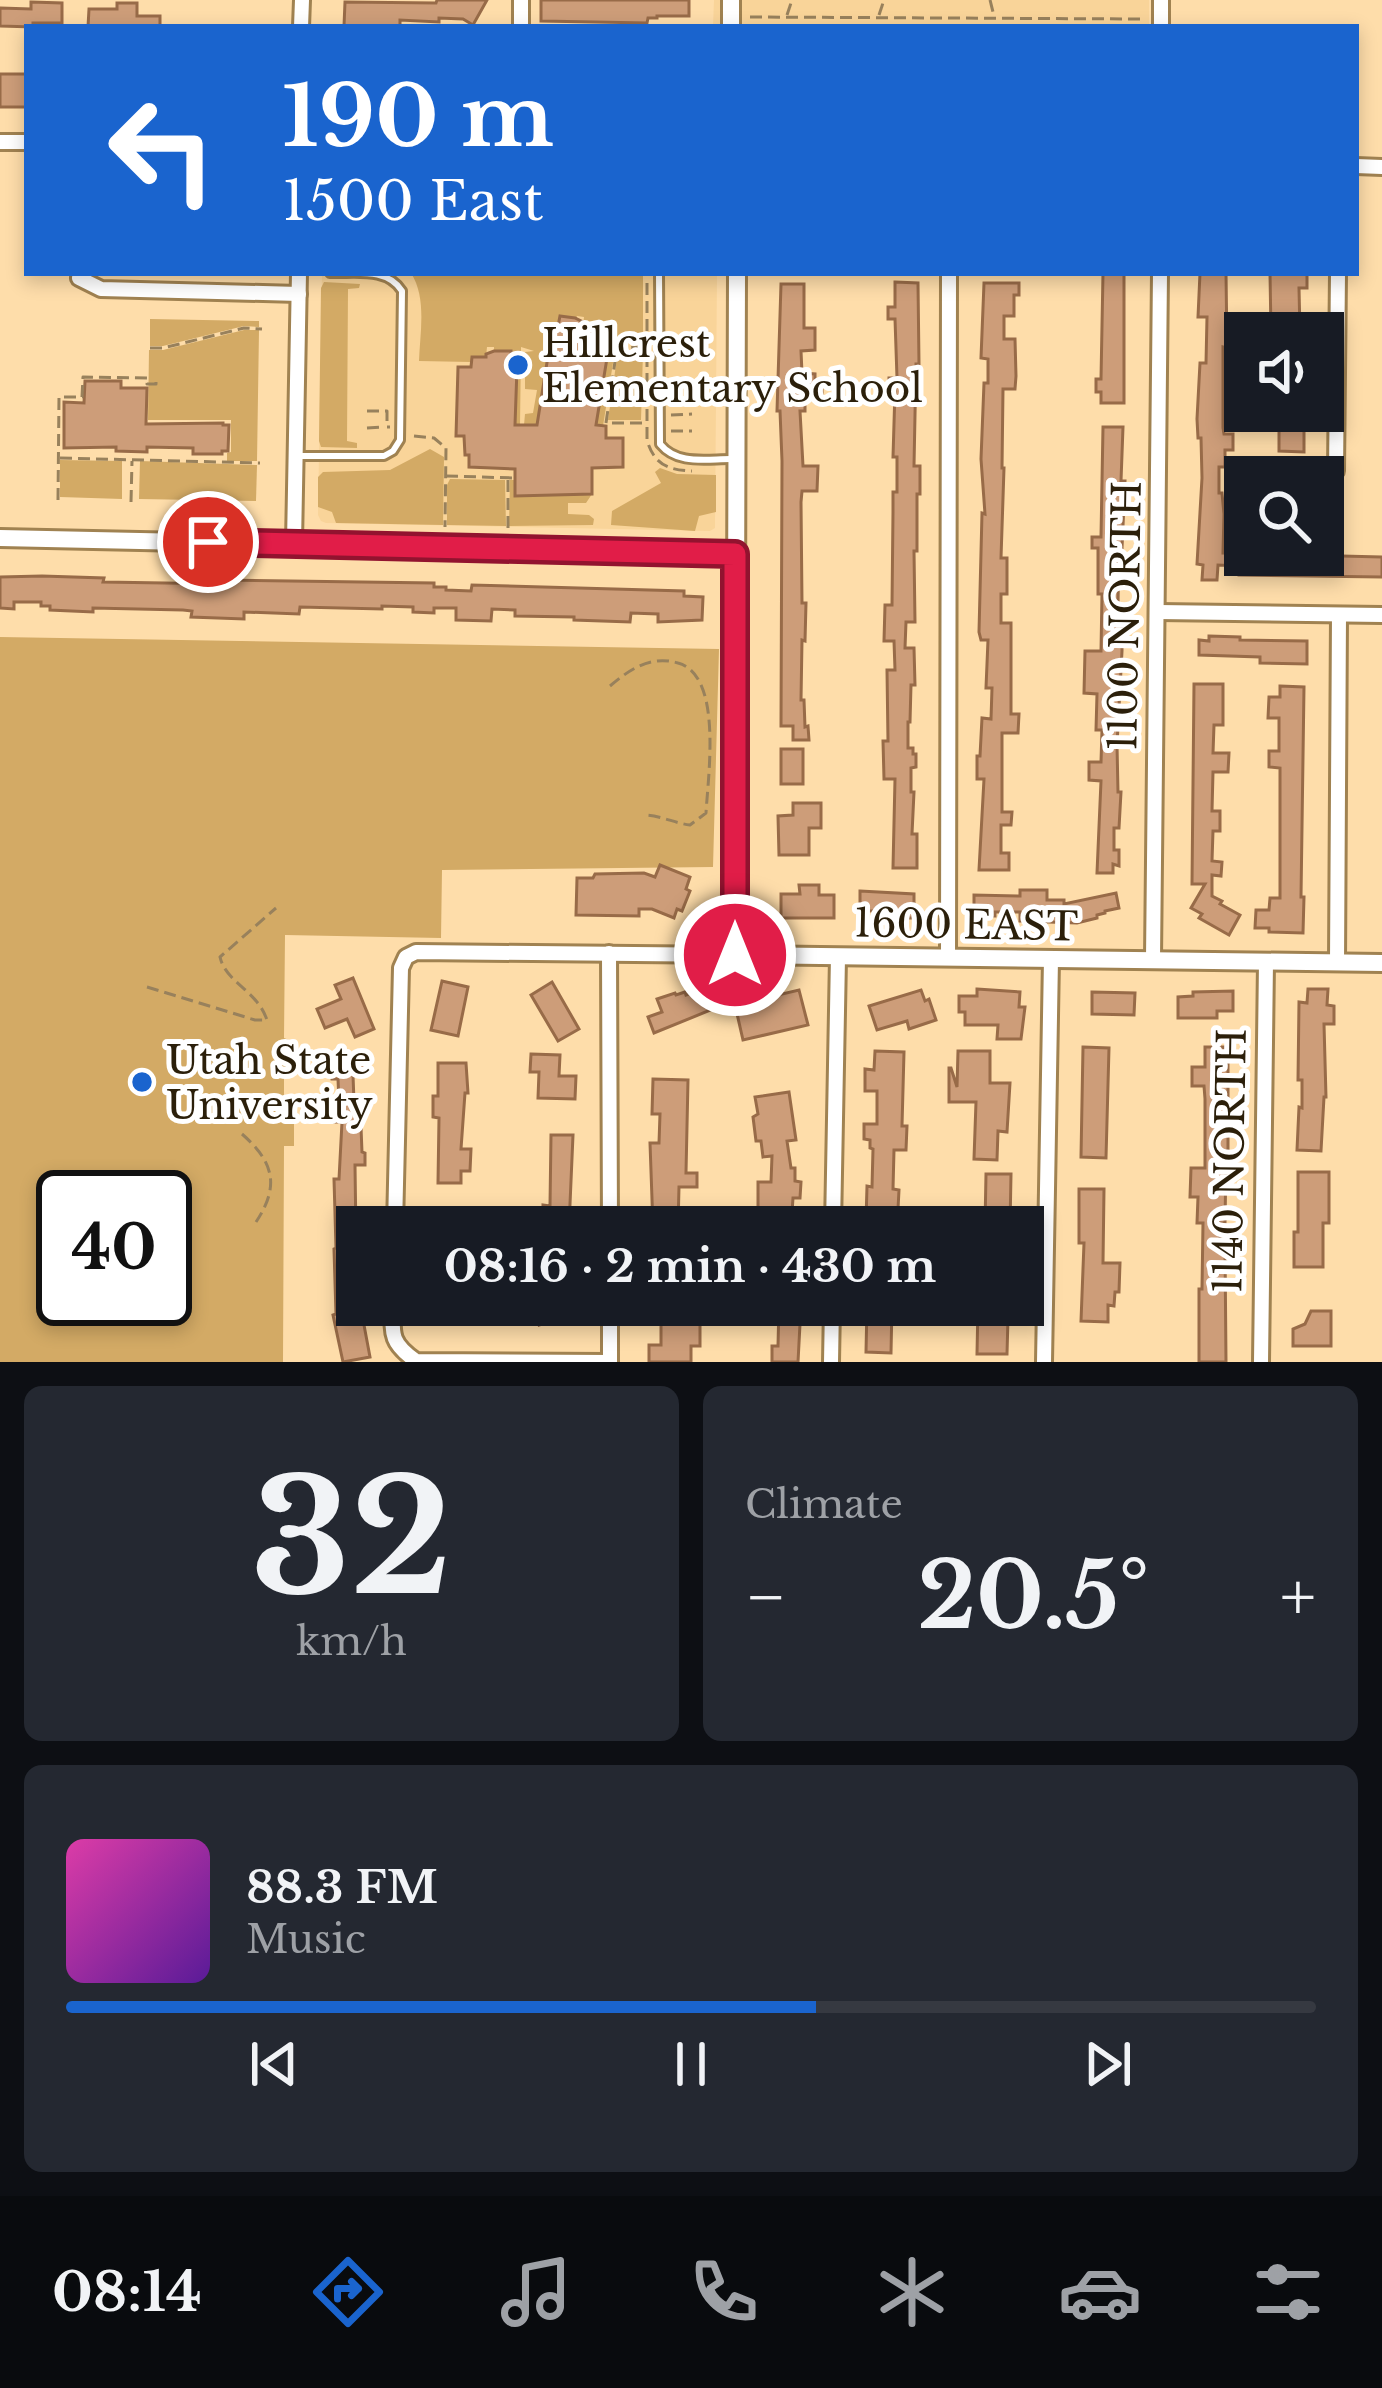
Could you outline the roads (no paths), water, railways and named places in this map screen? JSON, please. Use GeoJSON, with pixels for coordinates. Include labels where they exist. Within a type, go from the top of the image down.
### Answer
{"type":"FeatureCollection","features":[{"type":"Feature","properties":{"kind":"street"},"geometry":{"type":"LineString","coordinates":[[294,543],[299,276]]}},
{"type":"Feature","properties":{"kind":"street"},"geometry":{"type":"LineString","coordinates":[[735,955],[737,276]]}},
{"type":"Feature","properties":{"kind":"street"},"geometry":{"type":"LineString","coordinates":[[948,957],[949,276]]}},
{"type":"Feature","properties":{"kind":"street","name":"1100 NORTH"},"geometry":{"type":"LineString","coordinates":[[1154,959],[1160,276]]}},
{"type":"Feature","properties":{"kind":"street"},"geometry":{"type":"LineString","coordinates":[[1336,456],[1338,276]]}},
{"type":"Feature","properties":{"kind":"street"},"geometry":{"type":"LineString","coordinates":[[79,278],[101,290],[298,294]]}},
{"type":"Feature","properties":{"kind":"street"},"geometry":{"type":"LineString","coordinates":[[0,538],[735,554]]}},
{"type":"Feature","properties":{"kind":"street"},"geometry":{"type":"LineString","coordinates":[[1158,612],[1382,615]]}},
{"type":"Feature","properties":{"kind":"street"},"geometry":{"type":"LineString","coordinates":[[1336,962],[1339,615]]}},
{"type":"Feature","properties":{"kind":"street","name":"1600 EAST"},"geometry":{"type":"LineString","coordinates":[[395,1206],[401,968],[406,957],[416,952],[1382,963]]}},
{"type":"Feature","properties":{"kind":"street"},"geometry":{"type":"LineString","coordinates":[[610,953],[610,1206]]}},
{"type":"Feature","properties":{"kind":"street"},"geometry":{"type":"LineString","coordinates":[[833,1206],[838,957]]}},
{"type":"Feature","properties":{"kind":"street"},"geometry":{"type":"LineString","coordinates":[[1044,1362],[1052,959]]}},
{"type":"Feature","properties":{"kind":"street","name":"1140 NORTH"},"geometry":{"type":"LineString","coordinates":[[1261,1362],[1266,962]]}},
{"type":"Feature","properties":{"kind":"street"},"geometry":{"type":"LineString","coordinates":[[392,1326],[401,1351],[416,1361],[610,1362],[610,1326]]}},
{"type":"Feature","properties":{"kind":"street"},"geometry":{"type":"LineString","coordinates":[[831,1362],[832,1326]]}},
{"type":"Feature","properties":{"kind":"lane"},"geometry":{"type":"LineString","coordinates":[[295,456],[384,456],[400,440],[402,291],[387,276]]}},
{"type":"Feature","properties":{"kind":"lane"},"geometry":{"type":"LineString","coordinates":[[659,276],[659,444],[682,459],[735,459]]}},
{"type":"Feature","properties":{"kind":"place","name":"Hillcrest Elementary School"},"geometry":{"type":"Point","coordinates":[518,365]}},
{"type":"Feature","properties":{"kind":"place","name":"Utah State University"},"geometry":{"type":"Point","coordinates":[142,1082]}}]}
